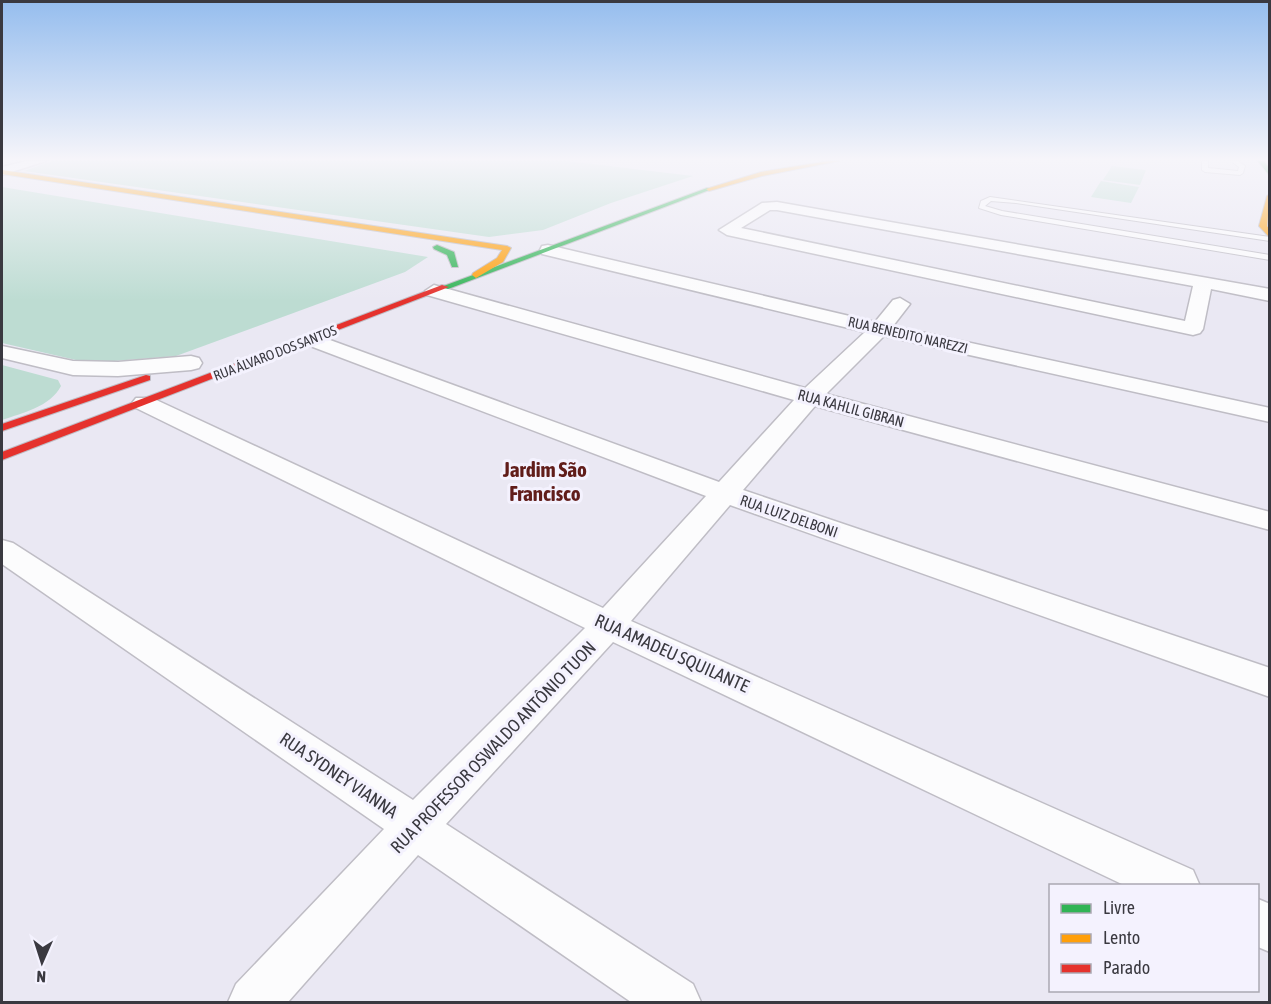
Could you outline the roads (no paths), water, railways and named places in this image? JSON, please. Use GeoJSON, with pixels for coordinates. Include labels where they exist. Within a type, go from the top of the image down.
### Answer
{"type":"FeatureCollection","features":[{"type":"Feature","properties":{"kind":"main road"},"geometry":{"type":"LineString","coordinates":[[195,208],[506,251],[537,243],[625,208]]}},
{"type":"Feature","properties":{"kind":"main road"},"geometry":{"type":"LineString","coordinates":[[222,208],[438,243],[537,243]]}},
{"type":"Feature","properties":{"kind":"main road"},"geometry":{"type":"LineString","coordinates":[[438,243],[465,262],[537,243],[649,208]]}},
{"type":"Feature","properties":{"kind":"main road"},"geometry":{"type":"LineString","coordinates":[[1267,208],[1263,226],[1269,238]]}},
{"type":"Feature","properties":{"kind":"main road"},"geometry":{"type":"LineString","coordinates":[[438,243],[465,262]]}},
{"type":"Feature","properties":{"kind":"main road","name":"RUA ÁLVARO DOS SANTOS"},"geometry":{"type":"LineString","coordinates":[[2,456],[157,408],[312,340],[476,276],[537,243]]}},
{"type":"Feature","properties":{"kind":"main road"},"geometry":{"type":"LineString","coordinates":[[476,276],[500,260],[506,251]]}},
{"type":"Feature","properties":{"kind":"main road"},"geometry":{"type":"LineString","coordinates":[[2,428],[196,361]]}},
{"type":"Feature","properties":{"kind":"street"},"geometry":{"type":"LineString","coordinates":[[764,208],[727,230],[1193,329],[1203,282]]}},
{"type":"Feature","properties":{"kind":"street"},"geometry":{"type":"LineString","coordinates":[[787,208],[1269,295]]}},
{"type":"Feature","properties":{"kind":"street","name":"RUA BENEDITO NAREZZI"},"geometry":{"type":"LineString","coordinates":[[537,243],[890,317],[1269,415]]}},
{"type":"Feature","properties":{"kind":"street","name":"RUA KAHLIL GIBRAN"},"geometry":{"type":"LineString","coordinates":[[434,291],[810,397],[1269,521]]}},
{"type":"Feature","properties":{"kind":"street","name":"RUA PROFESSOR OSWALDO ANTÔNIO TUON"},"geometry":{"type":"LineString","coordinates":[[254,1002],[608,624],[810,397],[890,317]]}},
{"type":"Feature","properties":{"kind":"street","name":"RUA LUIZ DELBONI"},"geometry":{"type":"LineString","coordinates":[[312,340],[726,494],[1269,682]]}},
{"type":"Feature","properties":{"kind":"street"},"geometry":{"type":"LineString","coordinates":[[2,352],[73,368],[118,369],[196,361]]}},
{"type":"Feature","properties":{"kind":"street"},"geometry":{"type":"LineString","coordinates":[[64,407],[78,385],[73,368]]}},
{"type":"Feature","properties":{"kind":"street","name":"RUA AMADEU SQUILANTE"},"geometry":{"type":"LineString","coordinates":[[157,408],[608,624],[1175,884]]}},
{"type":"Feature","properties":{"kind":"street","name":"RUA SYDNEY VIANNA"},"geometry":{"type":"LineString","coordinates":[[2,550],[675,1002]]}},
{"type":"Feature","properties":{"kind":"lane"},"geometry":{"type":"LineString","coordinates":[[984,208],[1001,213],[1269,258]]}},
{"type":"Feature","properties":{"kind":"lane"},"geometry":{"type":"LineString","coordinates":[[1063,208],[1269,238]]}},
{"type":"Feature","properties":{"kind":"district","name":"Jardim São Francisco"},"geometry":{"type":"Point","coordinates":[545,481]}}]}
